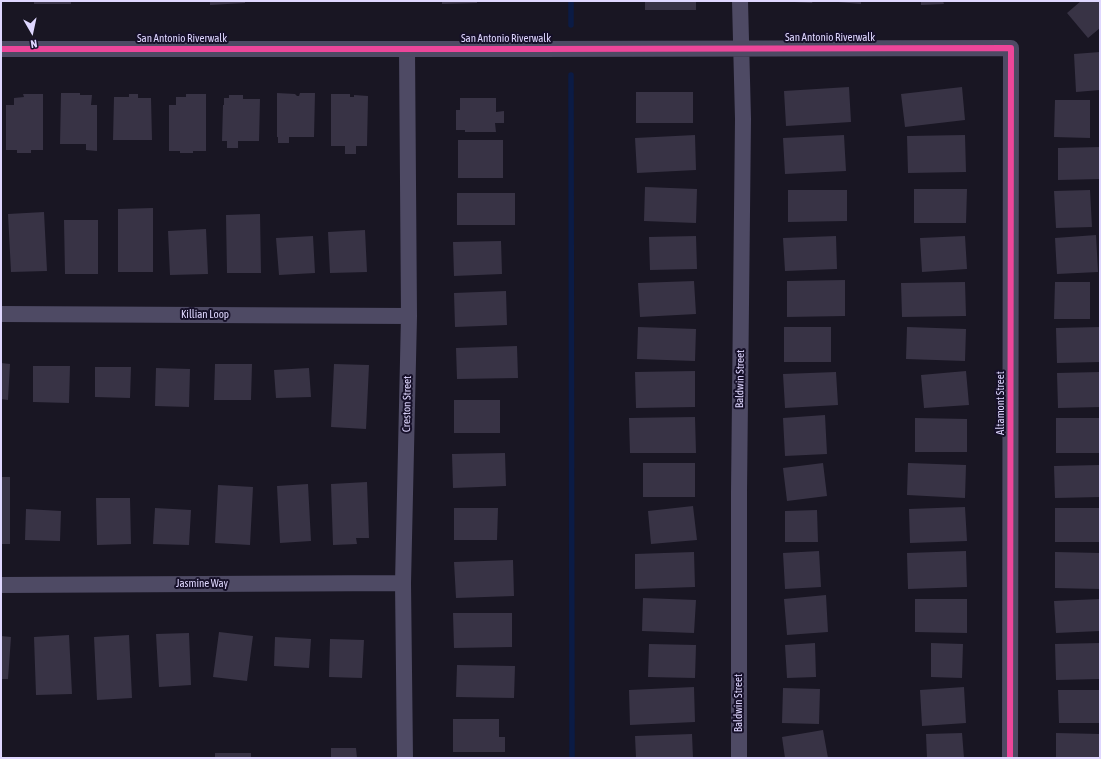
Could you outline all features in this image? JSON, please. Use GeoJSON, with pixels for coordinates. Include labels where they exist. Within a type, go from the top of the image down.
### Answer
{"type":"FeatureCollection","features":[{"type":"Feature","properties":{"kind":"street","name":"Baldwin Street"},"geometry":{"type":"LineString","coordinates":[[739,758],[739,491],[742,135],[742,48],[740,1]]}},
{"type":"Feature","properties":{"kind":"street","name":"San Antonio Riverwalk"},"geometry":{"type":"LineString","coordinates":[[1,48],[1011,48]]}},
{"type":"Feature","properties":{"kind":"street","name":"Altamont Street"},"geometry":{"type":"LineString","coordinates":[[1010,758],[1011,48]]}},
{"type":"Feature","properties":{"kind":"street","name":"Creston Street"},"geometry":{"type":"LineString","coordinates":[[405,758],[403,583],[409,316],[407,49]]}},
{"type":"Feature","properties":{"kind":"street","name":"Killian Loop"},"geometry":{"type":"LineString","coordinates":[[1,314],[409,316]]}},
{"type":"Feature","properties":{"kind":"street","name":"Jasmine Way"},"geometry":{"type":"LineString","coordinates":[[1,585],[403,583]]}},
{"type":"Feature","properties":{"kind":"building"},"geometry":{"type":"Polygon","coordinates":[[[34,1],[71,1],[71,4],[34,4],[34,1]]]}},
{"type":"Feature","properties":{"kind":"building"},"geometry":{"type":"Polygon","coordinates":[[[210,1],[245,1],[245,3],[210,5],[210,1]]]}},
{"type":"Feature","properties":{"kind":"building"},"geometry":{"type":"Polygon","coordinates":[[[442,1],[477,1],[477,3],[442,4],[442,1]]]}},
{"type":"Feature","properties":{"kind":"building"},"geometry":{"type":"Polygon","coordinates":[[[645,1],[696,1],[696,10],[645,10],[645,1]]]}},
{"type":"Feature","properties":{"kind":"building"},"geometry":{"type":"Polygon","coordinates":[[[794,1],[813,1],[812,3],[794,1]]]}},
{"type":"Feature","properties":{"kind":"building"},"geometry":{"type":"Polygon","coordinates":[[[861,1],[861,4],[838,2],[861,1]]]}},
{"type":"Feature","properties":{"kind":"building"},"geometry":{"type":"Polygon","coordinates":[[[921,1],[943,1],[944,4],[921,5],[921,1]]]}},
{"type":"Feature","properties":{"kind":"building"},"geometry":{"type":"Polygon","coordinates":[[[1081,1],[1100,1],[1100,28],[1088,38],[1067,13],[1081,1]]]}},
{"type":"Feature","properties":{"kind":"building"},"geometry":{"type":"Polygon","coordinates":[[[1100,52],[1100,90],[1076,92],[1074,54],[1100,52]]]}},
{"type":"Feature","properties":{"kind":"building"},"geometry":{"type":"Polygon","coordinates":[[[849,87],[851,122],[786,126],[784,91],[849,87]]]}},
{"type":"Feature","properties":{"kind":"building"},"geometry":{"type":"Polygon","coordinates":[[[962,87],[965,120],[905,127],[901,94],[962,87]]]}},
{"type":"Feature","properties":{"kind":"building"},"geometry":{"type":"Polygon","coordinates":[[[636,92],[693,92],[693,123],[636,123],[636,92]]]}},
{"type":"Feature","properties":{"kind":"building"},"geometry":{"type":"Polygon","coordinates":[[[61,93],[80,93],[80,95],[92,95],[91,105],[97,105],[97,151],[86,150],[86,144],[60,144],[61,93]]]}},
{"type":"Feature","properties":{"kind":"building"},"geometry":{"type":"Polygon","coordinates":[[[277,93],[295,94],[299,96],[300,93],[315,93],[314,137],[289,137],[289,143],[278,143],[277,93]]]}},
{"type":"Feature","properties":{"kind":"building"},"geometry":{"type":"Polygon","coordinates":[[[23,94],[43,94],[43,150],[31,150],[31,153],[17,153],[17,150],[6,150],[6,105],[14,105],[14,98],[24,97],[23,94]]]}},
{"type":"Feature","properties":{"kind":"building"},"geometry":{"type":"Polygon","coordinates":[[[129,94],[138,94],[138,98],[151,98],[152,140],[113,140],[114,97],[129,97],[129,94]]]}},
{"type":"Feature","properties":{"kind":"building"},"geometry":{"type":"Polygon","coordinates":[[[186,94],[206,94],[206,151],[180,153],[180,151],[169,151],[169,105],[176,105],[176,97],[186,97],[186,94]]]}},
{"type":"Feature","properties":{"kind":"building"},"geometry":{"type":"Polygon","coordinates":[[[331,94],[350,94],[350,97],[354,97],[354,95],[368,96],[367,146],[356,146],[356,154],[345,154],[345,146],[331,146],[331,94]]]}},
{"type":"Feature","properties":{"kind":"building"},"geometry":{"type":"Polygon","coordinates":[[[229,95],[243,95],[243,99],[260,99],[259,141],[238,141],[238,148],[227,148],[227,141],[222,141],[224,98],[229,98],[229,95]]]}},
{"type":"Feature","properties":{"kind":"building"},"geometry":{"type":"Polygon","coordinates":[[[460,98],[496,98],[496,112],[504,111],[504,123],[495,123],[496,132],[465,132],[465,130],[456,130],[456,110],[460,110],[460,98]]]}},
{"type":"Feature","properties":{"kind":"building"},"geometry":{"type":"Polygon","coordinates":[[[1055,100],[1090,100],[1090,138],[1054,137],[1055,100]]]}},
{"type":"Feature","properties":{"kind":"building"},"geometry":{"type":"Polygon","coordinates":[[[695,135],[696,170],[637,173],[635,138],[695,135]]]}},
{"type":"Feature","properties":{"kind":"building"},"geometry":{"type":"Polygon","coordinates":[[[844,135],[846,171],[785,174],[783,138],[844,135]]]}},
{"type":"Feature","properties":{"kind":"building"},"geometry":{"type":"Polygon","coordinates":[[[965,135],[966,172],[908,173],[907,136],[965,135]]]}},
{"type":"Feature","properties":{"kind":"building"},"geometry":{"type":"Polygon","coordinates":[[[458,140],[503,140],[503,178],[458,178],[458,140]]]}},
{"type":"Feature","properties":{"kind":"building"},"geometry":{"type":"Polygon","coordinates":[[[1100,147],[1100,179],[1058,180],[1058,148],[1100,147]]]}},
{"type":"Feature","properties":{"kind":"building"},"geometry":{"type":"Polygon","coordinates":[[[645,187],[697,189],[696,223],[644,221],[645,187]]]}},
{"type":"Feature","properties":{"kind":"building"},"geometry":{"type":"Polygon","coordinates":[[[914,189],[967,189],[966,223],[914,223],[914,189]]]}},
{"type":"Feature","properties":{"kind":"building"},"geometry":{"type":"Polygon","coordinates":[[[788,190],[847,190],[847,221],[788,222],[788,190]]]}},
{"type":"Feature","properties":{"kind":"building"},"geometry":{"type":"Polygon","coordinates":[[[1090,190],[1092,227],[1056,228],[1054,191],[1090,190]]]}},
{"type":"Feature","properties":{"kind":"building"},"geometry":{"type":"Polygon","coordinates":[[[457,193],[515,193],[515,225],[457,225],[457,193]]]}},
{"type":"Feature","properties":{"kind":"building"},"geometry":{"type":"Polygon","coordinates":[[[153,208],[153,272],[118,272],[118,209],[153,208]]]}},
{"type":"Feature","properties":{"kind":"building"},"geometry":{"type":"Polygon","coordinates":[[[44,212],[47,271],[11,272],[8,214],[44,212]]]}},
{"type":"Feature","properties":{"kind":"building"},"geometry":{"type":"Polygon","coordinates":[[[260,214],[261,273],[227,273],[226,215],[260,214]]]}},
{"type":"Feature","properties":{"kind":"building"},"geometry":{"type":"Polygon","coordinates":[[[64,220],[98,220],[98,274],[65,274],[64,220]]]}},
{"type":"Feature","properties":{"kind":"building"},"geometry":{"type":"Polygon","coordinates":[[[206,229],[208,274],[170,275],[168,231],[206,229]]]}},
{"type":"Feature","properties":{"kind":"building"},"geometry":{"type":"Polygon","coordinates":[[[365,230],[367,272],[330,273],[328,232],[365,230]]]}},
{"type":"Feature","properties":{"kind":"building"},"geometry":{"type":"Polygon","coordinates":[[[1096,235],[1098,272],[1057,274],[1055,238],[1096,235]]]}},
{"type":"Feature","properties":{"kind":"building"},"geometry":{"type":"Polygon","coordinates":[[[313,236],[315,273],[279,275],[276,238],[313,236]]]}},
{"type":"Feature","properties":{"kind":"building"},"geometry":{"type":"Polygon","coordinates":[[[696,236],[697,269],[650,270],[649,237],[696,236]]]}},
{"type":"Feature","properties":{"kind":"building"},"geometry":{"type":"Polygon","coordinates":[[[836,236],[837,269],[785,271],[783,238],[836,236]]]}},
{"type":"Feature","properties":{"kind":"building"},"geometry":{"type":"Polygon","coordinates":[[[965,236],[967,269],[922,272],[920,238],[965,236]]]}},
{"type":"Feature","properties":{"kind":"building"},"geometry":{"type":"Polygon","coordinates":[[[501,241],[502,274],[454,276],[453,242],[501,241]]]}},
{"type":"Feature","properties":{"kind":"building"},"geometry":{"type":"Polygon","coordinates":[[[845,280],[845,316],[787,317],[787,281],[845,280]]]}},
{"type":"Feature","properties":{"kind":"building"},"geometry":{"type":"Polygon","coordinates":[[[694,281],[696,314],[640,317],[638,283],[694,281]]]}},
{"type":"Feature","properties":{"kind":"building"},"geometry":{"type":"Polygon","coordinates":[[[965,282],[966,316],[902,317],[901,283],[965,282]]]}},
{"type":"Feature","properties":{"kind":"building"},"geometry":{"type":"Polygon","coordinates":[[[1055,282],[1090,282],[1090,319],[1054,319],[1055,282]]]}},
{"type":"Feature","properties":{"kind":"building"},"geometry":{"type":"Polygon","coordinates":[[[506,291],[507,325],[455,327],[454,293],[506,291]]]}},
{"type":"Feature","properties":{"kind":"building"},"geometry":{"type":"Polygon","coordinates":[[[638,327],[696,329],[695,361],[637,359],[638,327]]]}},
{"type":"Feature","properties":{"kind":"building"},"geometry":{"type":"Polygon","coordinates":[[[784,327],[831,327],[831,362],[784,362],[784,327]]]}},
{"type":"Feature","properties":{"kind":"building"},"geometry":{"type":"Polygon","coordinates":[[[907,327],[966,329],[965,361],[906,359],[907,327]]]}},
{"type":"Feature","properties":{"kind":"building"},"geometry":{"type":"Polygon","coordinates":[[[1100,327],[1100,362],[1057,363],[1056,328],[1100,327]]]}},
{"type":"Feature","properties":{"kind":"building"},"geometry":{"type":"Polygon","coordinates":[[[517,346],[518,378],[457,379],[456,348],[517,346]]]}},
{"type":"Feature","properties":{"kind":"building"},"geometry":{"type":"Polygon","coordinates":[[[1,363],[10,364],[8,400],[1,399],[1,363]]]}},
{"type":"Feature","properties":{"kind":"building"},"geometry":{"type":"Polygon","coordinates":[[[215,364],[252,364],[251,400],[214,400],[215,364]]]}},
{"type":"Feature","properties":{"kind":"building"},"geometry":{"type":"Polygon","coordinates":[[[334,364],[369,365],[366,429],[331,427],[334,364]]]}},
{"type":"Feature","properties":{"kind":"building"},"geometry":{"type":"Polygon","coordinates":[[[33,366],[70,366],[69,403],[33,402],[33,366]]]}},
{"type":"Feature","properties":{"kind":"building"},"geometry":{"type":"Polygon","coordinates":[[[95,367],[131,367],[130,398],[95,397],[95,367]]]}},
{"type":"Feature","properties":{"kind":"building"},"geometry":{"type":"Polygon","coordinates":[[[156,368],[190,369],[189,407],[155,406],[156,368]]]}},
{"type":"Feature","properties":{"kind":"building"},"geometry":{"type":"Polygon","coordinates":[[[309,368],[311,397],[276,398],[274,370],[309,368]]]}},
{"type":"Feature","properties":{"kind":"building"},"geometry":{"type":"Polygon","coordinates":[[[695,371],[695,407],[636,408],[635,372],[695,371]]]}},
{"type":"Feature","properties":{"kind":"building"},"geometry":{"type":"Polygon","coordinates":[[[966,371],[969,405],[924,408],[921,375],[966,371]]]}},
{"type":"Feature","properties":{"kind":"building"},"geometry":{"type":"Polygon","coordinates":[[[836,372],[838,405],[785,408],[783,374],[836,372]]]}},
{"type":"Feature","properties":{"kind":"building"},"geometry":{"type":"Polygon","coordinates":[[[1100,372],[1100,407],[1058,408],[1057,373],[1100,372]]]}},
{"type":"Feature","properties":{"kind":"building"},"geometry":{"type":"Polygon","coordinates":[[[454,400],[500,400],[500,433],[454,433],[454,400]]]}},
{"type":"Feature","properties":{"kind":"building"},"geometry":{"type":"Polygon","coordinates":[[[825,415],[827,454],[785,456],[783,418],[825,415]]]}},
{"type":"Feature","properties":{"kind":"building"},"geometry":{"type":"Polygon","coordinates":[[[695,417],[696,453],[630,453],[629,418],[695,417]]]}},
{"type":"Feature","properties":{"kind":"building"},"geometry":{"type":"Polygon","coordinates":[[[915,418],[967,419],[967,452],[915,452],[915,418]]]}},
{"type":"Feature","properties":{"kind":"building"},"geometry":{"type":"Polygon","coordinates":[[[1056,418],[1100,418],[1100,453],[1056,453],[1056,418]]]}},
{"type":"Feature","properties":{"kind":"building"},"geometry":{"type":"Polygon","coordinates":[[[505,453],[506,486],[453,488],[452,454],[505,453]]]}},
{"type":"Feature","properties":{"kind":"building"},"geometry":{"type":"Polygon","coordinates":[[[643,463],[695,463],[695,497],[643,497],[643,463]]]}},
{"type":"Feature","properties":{"kind":"building"},"geometry":{"type":"Polygon","coordinates":[[[823,463],[827,496],[787,501],[783,468],[823,463]]]}},
{"type":"Feature","properties":{"kind":"building"},"geometry":{"type":"Polygon","coordinates":[[[908,463],[966,465],[965,498],[907,495],[908,463]]]}},
{"type":"Feature","properties":{"kind":"building"},"geometry":{"type":"Polygon","coordinates":[[[1100,465],[1100,497],[1055,498],[1054,466],[1100,465]]]}},
{"type":"Feature","properties":{"kind":"building"},"geometry":{"type":"Polygon","coordinates":[[[1,477],[10,477],[10,544],[1,544],[1,477]]]}},
{"type":"Feature","properties":{"kind":"building"},"geometry":{"type":"Polygon","coordinates":[[[367,482],[369,538],[356,538],[357,544],[333,545],[331,484],[367,482]]]}},
{"type":"Feature","properties":{"kind":"building"},"geometry":{"type":"Polygon","coordinates":[[[308,484],[311,541],[280,543],[277,486],[308,484]]]}},
{"type":"Feature","properties":{"kind":"building"},"geometry":{"type":"Polygon","coordinates":[[[218,485],[253,487],[250,545],[215,543],[218,485]]]}},
{"type":"Feature","properties":{"kind":"building"},"geometry":{"type":"Polygon","coordinates":[[[96,498],[130,498],[131,544],[97,545],[96,498]]]}},
{"type":"Feature","properties":{"kind":"building"},"geometry":{"type":"Polygon","coordinates":[[[693,506],[697,540],[651,544],[648,511],[693,506]]]}},
{"type":"Feature","properties":{"kind":"building"},"geometry":{"type":"Polygon","coordinates":[[[965,507],[967,541],[910,543],[909,509],[965,507]]]}},
{"type":"Feature","properties":{"kind":"building"},"geometry":{"type":"Polygon","coordinates":[[[155,508],[191,510],[189,545],[153,544],[155,508]]]}},
{"type":"Feature","properties":{"kind":"building"},"geometry":{"type":"Polygon","coordinates":[[[454,508],[498,508],[497,540],[454,540],[454,508]]]}},
{"type":"Feature","properties":{"kind":"building"},"geometry":{"type":"Polygon","coordinates":[[[1055,508],[1100,508],[1100,542],[1055,542],[1055,508]]]}},
{"type":"Feature","properties":{"kind":"building"},"geometry":{"type":"Polygon","coordinates":[[[26,509],[61,511],[60,541],[25,540],[26,509]]]}},
{"type":"Feature","properties":{"kind":"building"},"geometry":{"type":"Polygon","coordinates":[[[817,510],[818,542],[785,542],[785,511],[817,510]]]}},
{"type":"Feature","properties":{"kind":"building"},"geometry":{"type":"Polygon","coordinates":[[[819,551],[821,587],[785,589],[783,553],[819,551]]]}},
{"type":"Feature","properties":{"kind":"building"},"geometry":{"type":"Polygon","coordinates":[[[966,551],[967,587],[908,589],[907,553],[966,551]]]}},
{"type":"Feature","properties":{"kind":"building"},"geometry":{"type":"Polygon","coordinates":[[[694,552],[695,587],[635,589],[635,554],[694,552]]]}},
{"type":"Feature","properties":{"kind":"building"},"geometry":{"type":"Polygon","coordinates":[[[1055,552],[1100,553],[1100,589],[1055,588],[1055,552]]]}},
{"type":"Feature","properties":{"kind":"building"},"geometry":{"type":"Polygon","coordinates":[[[513,560],[514,596],[456,598],[454,562],[513,560]]]}},
{"type":"Feature","properties":{"kind":"building"},"geometry":{"type":"Polygon","coordinates":[[[826,595],[828,632],[787,635],[784,599],[826,595]]]}},
{"type":"Feature","properties":{"kind":"building"},"geometry":{"type":"Polygon","coordinates":[[[643,598],[696,600],[694,633],[642,631],[643,598]]]}},
{"type":"Feature","properties":{"kind":"building"},"geometry":{"type":"Polygon","coordinates":[[[915,599],[967,599],[967,633],[915,632],[915,599]]]}},
{"type":"Feature","properties":{"kind":"building"},"geometry":{"type":"Polygon","coordinates":[[[1100,599],[1100,631],[1056,633],[1054,601],[1100,599]]]}},
{"type":"Feature","properties":{"kind":"building"},"geometry":{"type":"Polygon","coordinates":[[[453,613],[512,613],[512,647],[454,648],[453,613]]]}},
{"type":"Feature","properties":{"kind":"building"},"geometry":{"type":"Polygon","coordinates":[[[219,632],[253,636],[247,681],[213,677],[219,632]]]}},
{"type":"Feature","properties":{"kind":"building"},"geometry":{"type":"Polygon","coordinates":[[[189,633],[191,685],[159,687],[156,634],[189,633]]]}},
{"type":"Feature","properties":{"kind":"building"},"geometry":{"type":"Polygon","coordinates":[[[69,635],[72,694],[36,695],[34,637],[69,635]]]}},
{"type":"Feature","properties":{"kind":"building"},"geometry":{"type":"Polygon","coordinates":[[[129,635],[132,698],[97,700],[94,637],[129,635]]]}},
{"type":"Feature","properties":{"kind":"building"},"geometry":{"type":"Polygon","coordinates":[[[1,636],[11,637],[8,679],[1,679],[1,636]]]}},
{"type":"Feature","properties":{"kind":"building"},"geometry":{"type":"Polygon","coordinates":[[[275,637],[311,639],[309,668],[274,666],[275,637]]]}},
{"type":"Feature","properties":{"kind":"building"},"geometry":{"type":"Polygon","coordinates":[[[330,639],[364,640],[362,678],[329,677],[330,639]]]}},
{"type":"Feature","properties":{"kind":"building"},"geometry":{"type":"Polygon","coordinates":[[[815,643],[816,677],[787,678],[785,645],[815,643]]]}},
{"type":"Feature","properties":{"kind":"building"},"geometry":{"type":"Polygon","coordinates":[[[931,643],[963,644],[962,678],[931,677],[931,643]]]}},
{"type":"Feature","properties":{"kind":"building"},"geometry":{"type":"Polygon","coordinates":[[[1100,643],[1100,679],[1056,680],[1055,644],[1100,643]]]}},
{"type":"Feature","properties":{"kind":"building"},"geometry":{"type":"Polygon","coordinates":[[[649,644],[696,645],[695,678],[648,677],[649,644]]]}},
{"type":"Feature","properties":{"kind":"building"},"geometry":{"type":"Polygon","coordinates":[[[457,665],[515,666],[514,698],[456,697],[457,665]]]}},
{"type":"Feature","properties":{"kind":"building"},"geometry":{"type":"Polygon","coordinates":[[[694,687],[695,722],[630,725],[629,690],[694,687]]]}},
{"type":"Feature","properties":{"kind":"building"},"geometry":{"type":"Polygon","coordinates":[[[964,687],[966,723],[922,726],[920,690],[964,687]]]}},
{"type":"Feature","properties":{"kind":"building"},"geometry":{"type":"Polygon","coordinates":[[[783,688],[820,689],[819,724],[782,723],[783,688]]]}},
{"type":"Feature","properties":{"kind":"building"},"geometry":{"type":"Polygon","coordinates":[[[1058,690],[1100,690],[1100,723],[1059,723],[1058,690]]]}},
{"type":"Feature","properties":{"kind":"building"},"geometry":{"type":"Polygon","coordinates":[[[453,719],[499,719],[499,737],[505,737],[505,752],[453,752],[453,719]]]}},
{"type":"Feature","properties":{"kind":"building"},"geometry":{"type":"Polygon","coordinates":[[[823,730],[828,758],[785,758],[782,737],[823,730]]]}},
{"type":"Feature","properties":{"kind":"building"},"geometry":{"type":"Polygon","coordinates":[[[962,733],[964,758],[927,758],[926,734],[962,733]]]}},
{"type":"Feature","properties":{"kind":"building"},"geometry":{"type":"Polygon","coordinates":[[[1056,733],[1100,734],[1100,758],[1056,758],[1056,733]]]}},
{"type":"Feature","properties":{"kind":"building"},"geometry":{"type":"Polygon","coordinates":[[[692,734],[693,758],[636,758],[635,736],[692,734]]]}},
{"type":"Feature","properties":{"kind":"building"},"geometry":{"type":"Polygon","coordinates":[[[331,748],[356,748],[357,758],[331,758],[331,748]]]}},
{"type":"Feature","properties":{"kind":"building"},"geometry":{"type":"Polygon","coordinates":[[[215,753],[251,753],[251,758],[215,758],[215,753]]]}},
{"type":"Feature","properties":{"kind":"waterway"},"geometry":{"type":"LineString","coordinates":[[571,1],[571,25]]}},
{"type":"Feature","properties":{"kind":"waterway"},"geometry":{"type":"LineString","coordinates":[[571,75],[572,758]]}},
{"type":"Feature","properties":{"kind":"cycle path"},"geometry":{"type":"LineString","coordinates":[[1,49],[1011,48],[1010,758]]}}]}
